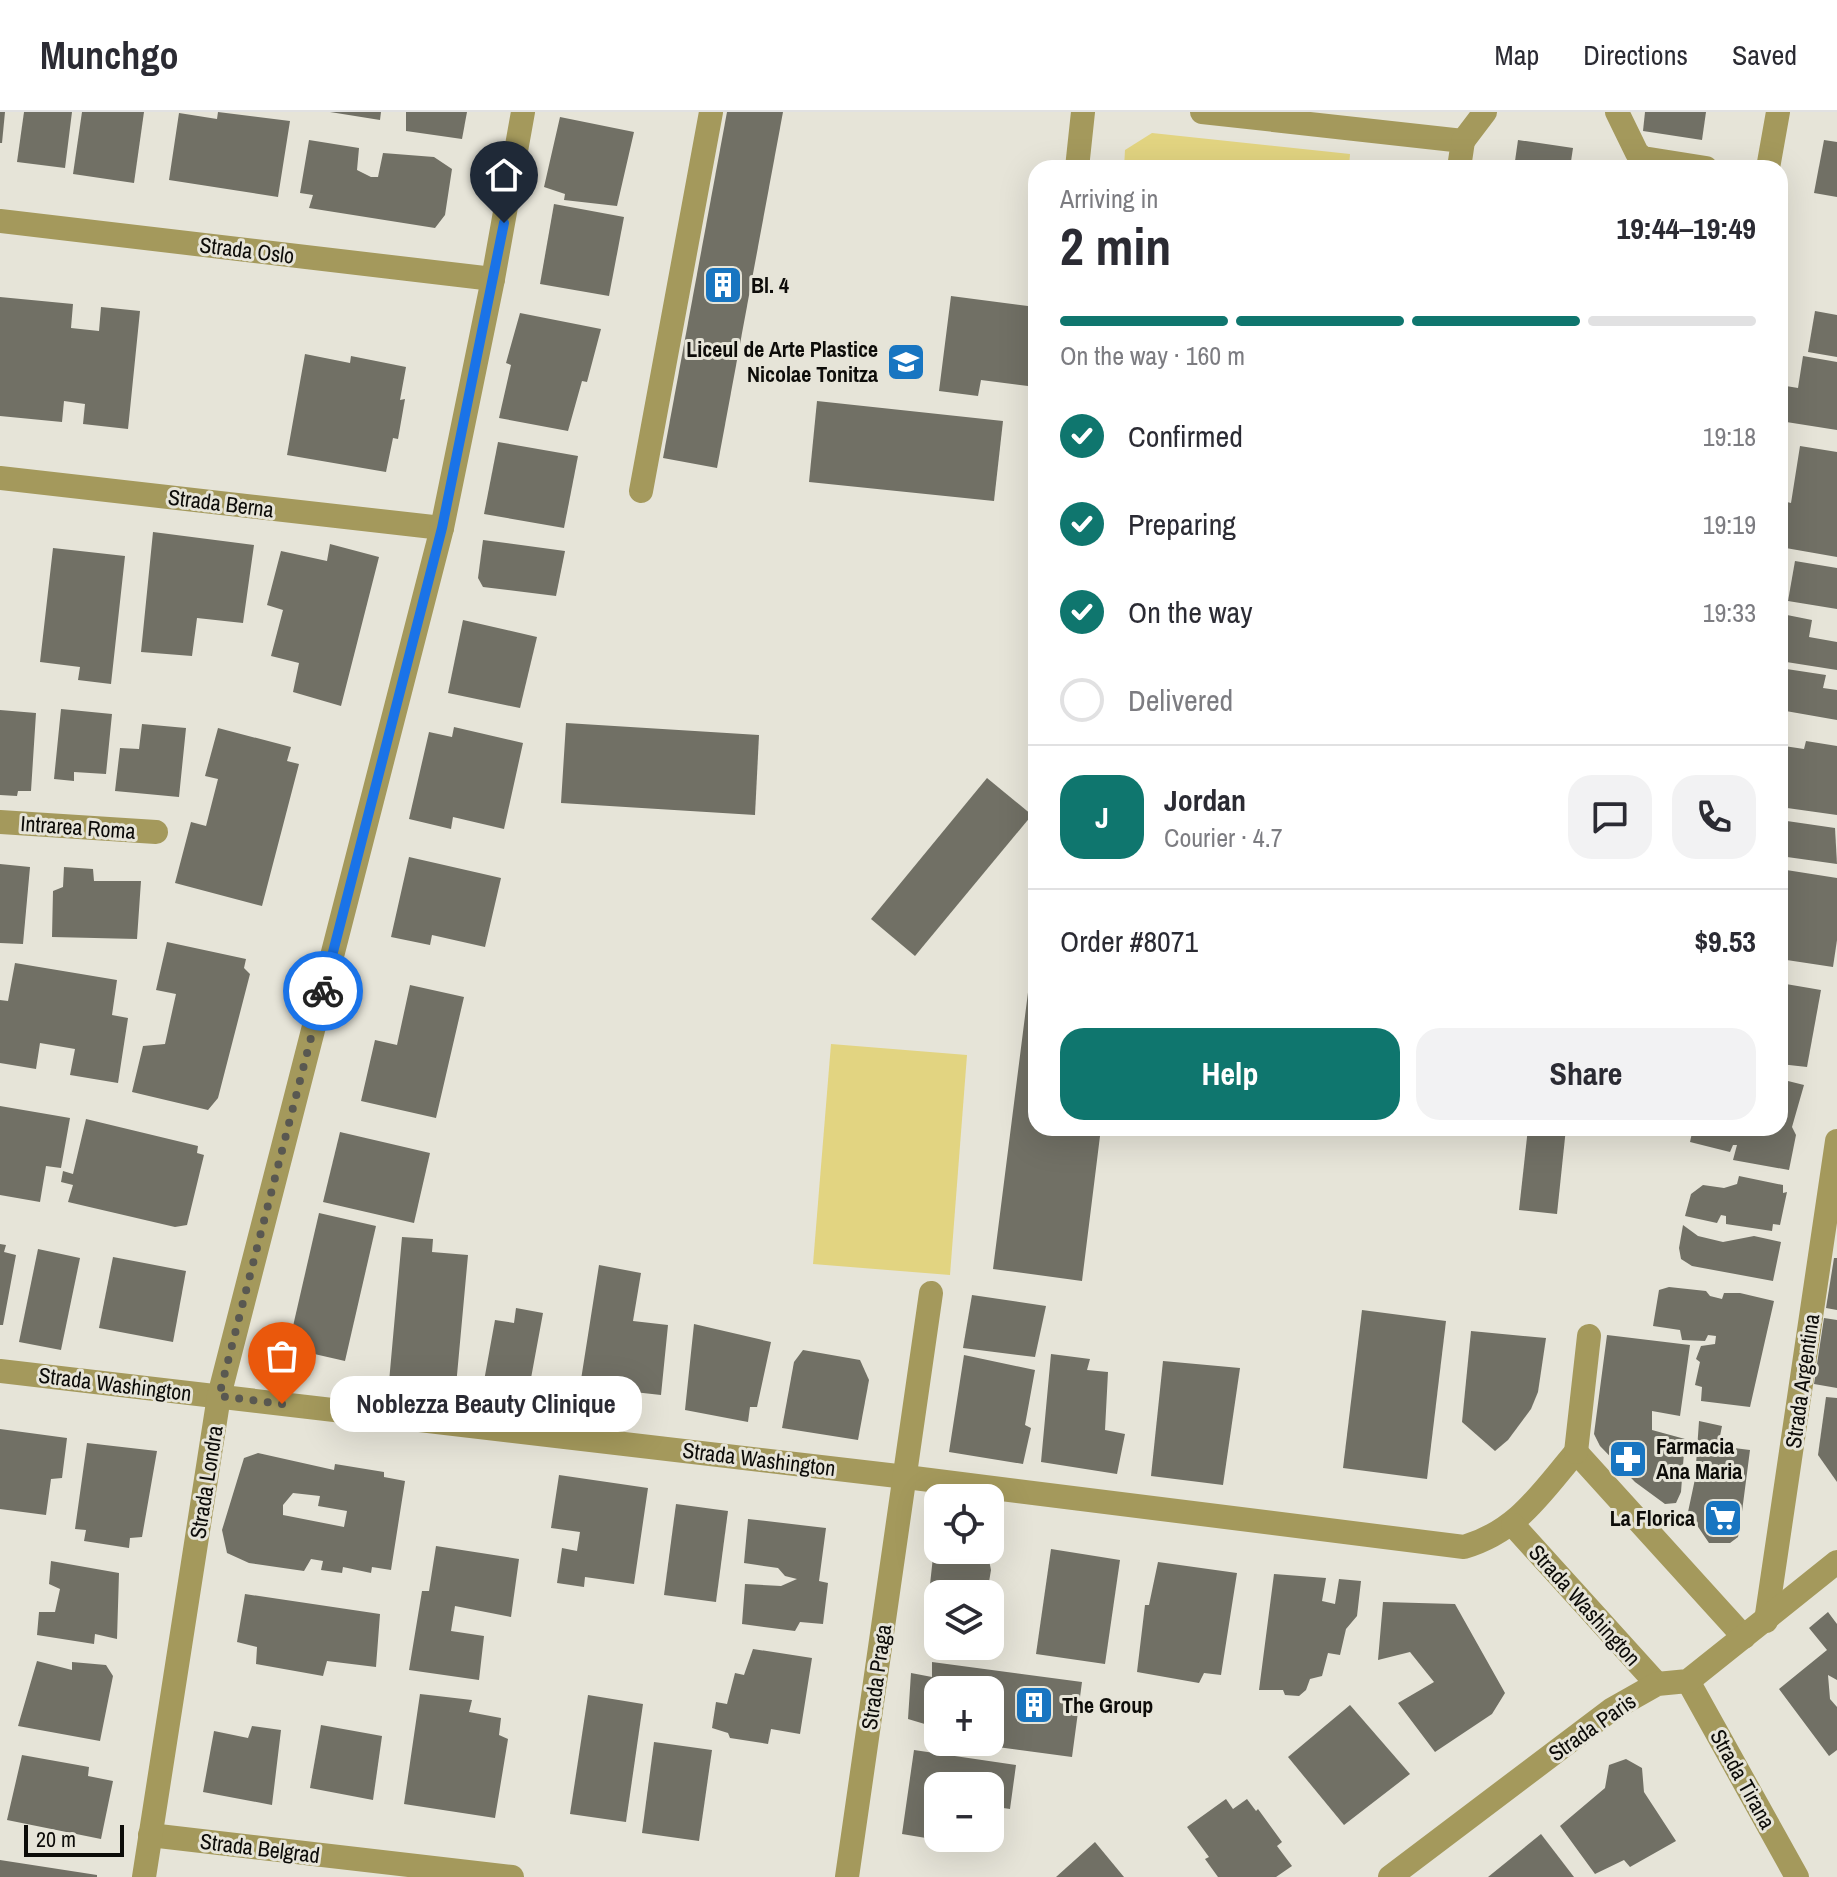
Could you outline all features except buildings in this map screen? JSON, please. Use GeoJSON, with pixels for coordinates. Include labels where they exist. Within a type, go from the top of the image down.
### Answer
{"type":"FeatureCollection","features":[{"type":"Feature","properties":{"kind":"street","name":"Strada Londra"},"geometry":{"type":"LineString","coordinates":[[144,1877],[219,1396],[442,528],[493,279],[523,112]]}},
{"type":"Feature","properties":{"kind":"street"},"geometry":{"type":"LineString","coordinates":[[641,491],[711,112]]}},
{"type":"Feature","properties":{"kind":"street"},"geometry":{"type":"LineString","coordinates":[[1078,160],[1083,112]]}},
{"type":"Feature","properties":{"kind":"street"},"geometry":{"type":"LineString","coordinates":[[1202,112],[1463,141]]}},
{"type":"Feature","properties":{"kind":"street"},"geometry":{"type":"LineString","coordinates":[[1460,160],[1463,141],[1485,112]]}},
{"type":"Feature","properties":{"kind":"street"},"geometry":{"type":"LineString","coordinates":[[1617,112],[1637,153],[1643,158],[1656,160]]}},
{"type":"Feature","properties":{"kind":"street"},"geometry":{"type":"LineString","coordinates":[[1769,160],[1778,112]]}},
{"type":"Feature","properties":{"kind":"street","name":"Strada Oslo"},"geometry":{"type":"LineString","coordinates":[[0,221],[493,279]]}},
{"type":"Feature","properties":{"kind":"street","name":"Strada Berna"},"geometry":{"type":"LineString","coordinates":[[0,478],[442,528]]}},
{"type":"Feature","properties":{"kind":"street","name":"Intrarea Roma"},"geometry":{"type":"LineString","coordinates":[[0,822],[156,832]]}},
{"type":"Feature","properties":{"kind":"street","name":"Strada Argentina"},"geometry":{"type":"LineString","coordinates":[[1766,1621],[1837,1141]]}},
{"type":"Feature","properties":{"kind":"street","name":"Strada Praga"},"geometry":{"type":"LineString","coordinates":[[847,1877],[931,1293]]}},
{"type":"Feature","properties":{"kind":"street"},"geometry":{"type":"LineString","coordinates":[[1589,1336],[1576,1452],[1744,1637]]}},
{"type":"Feature","properties":{"kind":"street","name":"Strada Washington"},"geometry":{"type":"LineString","coordinates":[[0,1371],[906,1477],[1464,1547],[1485,1541],[1513,1525],[1576,1452]]}},
{"type":"Feature","properties":{"kind":"street","name":"Strada Washington"},"geometry":{"type":"LineString","coordinates":[[1513,1525],[1657,1684]]}},
{"type":"Feature","properties":{"kind":"street"},"geometry":{"type":"LineString","coordinates":[[1688,1681],[1837,1562]]}},
{"type":"Feature","properties":{"kind":"street","name":"Strada Paris"},"geometry":{"type":"LineString","coordinates":[[1390,1877],[1611,1710],[1657,1684],[1688,1681]]}},
{"type":"Feature","properties":{"kind":"street","name":"Strada Tirana"},"geometry":{"type":"LineString","coordinates":[[1688,1681],[1797,1877]]}},
{"type":"Feature","properties":{"kind":"street","name":"Strada Belgrad"},"geometry":{"type":"LineString","coordinates":[[150,1835],[512,1877]]}},
{"type":"Feature","properties":{"kind":"shaded area"},"geometry":{"type":"Polygon","coordinates":[[[1152,133],[1350,154],[1350,160],[1124,160],[1125,150],[1152,133]]]}},
{"type":"Feature","properties":{"kind":"shaded area"},"geometry":{"type":"Polygon","coordinates":[[[831,1044],[967,1055],[950,1275],[813,1264],[831,1044]]]}},
{"type":"Feature","properties":{"kind":"way so far"},"geometry":{"type":"LineString","coordinates":[[282,1404],[219,1396],[323,991]]}},
{"type":"Feature","properties":{"kind":"place","name":"Bl. 4"},"geometry":{"type":"Point","coordinates":[723,285]}},
{"type":"Feature","properties":{"kind":"place","name":"Liceul de Arte Plastice Nicolae Tonitza"},"geometry":{"type":"Point","coordinates":[906,362]}},
{"type":"Feature","properties":{"kind":"place","name":"Noblezza Beauty Clinique"},"geometry":{"type":"Point","coordinates":[282,1404]}},
{"type":"Feature","properties":{"kind":"place","name":"Farmacia Ana Maria"},"geometry":{"type":"Point","coordinates":[1628,1459]}},
{"type":"Feature","properties":{"kind":"place","name":"La Florica"},"geometry":{"type":"Point","coordinates":[1723,1518]}},
{"type":"Feature","properties":{"kind":"place","name":"The Group"},"geometry":{"type":"Point","coordinates":[1034,1705]}},
{"type":"Feature","properties":{"kind":"route"},"geometry":{"type":"LineString","coordinates":[[323,991],[442,528],[504,223]]}}]}
